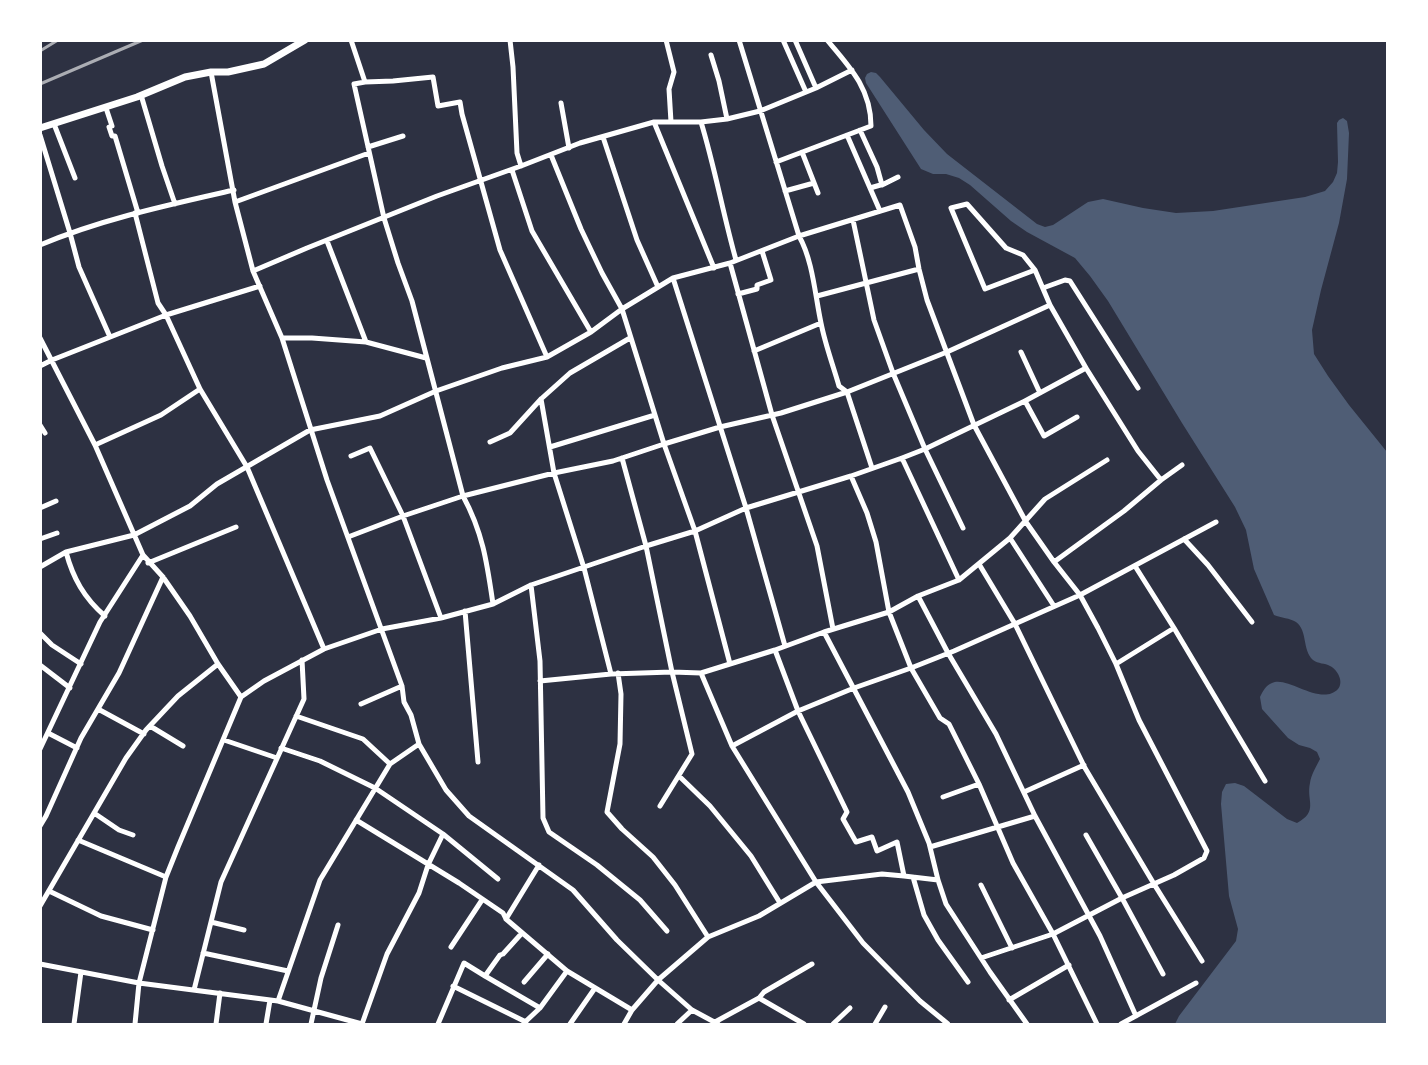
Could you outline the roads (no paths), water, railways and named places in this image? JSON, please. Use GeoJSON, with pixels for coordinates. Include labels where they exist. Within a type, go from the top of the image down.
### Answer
{"type":"FeatureCollection","features":[{"type":"Feature","properties":{"kind":"street"},"geometry":{"type":"LineString","coordinates":[[40,128],[106,108],[185,77],[211,72],[228,72],[264,64],[305,40]]}},
{"type":"Feature","properties":{"kind":"street"},"geometry":{"type":"LineString","coordinates":[[351,40],[365,82]]}},
{"type":"Feature","properties":{"kind":"street"},"geometry":{"type":"LineString","coordinates":[[510,40],[517,153],[522,166]]}},
{"type":"Feature","properties":{"kind":"street"},"geometry":{"type":"LineString","coordinates":[[666,40],[674,72],[669,89],[671,122]]}},
{"type":"Feature","properties":{"kind":"street"},"geometry":{"type":"LineString","coordinates":[[739,40],[799,236],[804,245],[817,296],[821,323],[839,386],[847,392],[872,468]]}},
{"type":"Feature","properties":{"kind":"street"},"geometry":{"type":"LineString","coordinates":[[783,40],[806,92]]}},
{"type":"Feature","properties":{"kind":"street"},"geometry":{"type":"LineString","coordinates":[[795,40],[816,88]]}},
{"type":"Feature","properties":{"kind":"street"},"geometry":{"type":"LineString","coordinates":[[776,162],[871,126],[871,112],[852,69],[827,40]]}},
{"type":"Feature","properties":{"kind":"street"},"geometry":{"type":"LineString","coordinates":[[711,55],[727,119]]}},
{"type":"Feature","properties":{"kind":"street"},"geometry":{"type":"LineString","coordinates":[[253,271],[437,196],[580,143],[654,122],[701,122],[727,119],[760,111],[816,88],[852,69]]}},
{"type":"Feature","properties":{"kind":"street"},"geometry":{"type":"LineString","coordinates":[[211,72],[235,202],[253,271],[282,338],[310,430],[402,686],[404,702],[411,715],[419,744],[446,790],[469,816],[573,890],[617,940],[658,980],[692,1010],[717,1023],[812,964]]}},
{"type":"Feature","properties":{"kind":"street"},"geometry":{"type":"LineString","coordinates":[[493,604],[484,546],[464,495],[412,301],[384,218],[354,84],[433,77],[438,106],[460,102],[500,250],[547,357]]}},
{"type":"Feature","properties":{"kind":"street"},"geometry":{"type":"LineString","coordinates":[[141,95],[175,204]]}},
{"type":"Feature","properties":{"kind":"street"},"geometry":{"type":"LineString","coordinates":[[561,103],[569,148]]}},
{"type":"Feature","properties":{"kind":"street"},"geometry":{"type":"LineString","coordinates":[[106,108],[112,126],[109,127],[112,136],[115,136],[137,213],[158,303],[166,315],[200,389],[247,467],[324,649]]}},
{"type":"Feature","properties":{"kind":"street"},"geometry":{"type":"LineString","coordinates":[[654,122],[714,268]]}},
{"type":"Feature","properties":{"kind":"street"},"geometry":{"type":"LineString","coordinates":[[701,122],[726,223],[738,294],[772,415],[817,546],[834,629]]}},
{"type":"Feature","properties":{"kind":"street"},"geometry":{"type":"LineString","coordinates":[[54,124],[75,178]]}},
{"type":"Feature","properties":{"kind":"street"},"geometry":{"type":"LineString","coordinates":[[860,130],[877,167],[882,185]]}},
{"type":"Feature","properties":{"kind":"street"},"geometry":{"type":"LineString","coordinates":[[40,135],[79,267],[110,338]]}},
{"type":"Feature","properties":{"kind":"street"},"geometry":{"type":"LineString","coordinates":[[847,135],[880,211]]}},
{"type":"Feature","properties":{"kind":"street"},"geometry":{"type":"LineString","coordinates":[[235,202],[403,136]]}},
{"type":"Feature","properties":{"kind":"street"},"geometry":{"type":"LineString","coordinates":[[603,137],[637,240],[658,287]]}},
{"type":"Feature","properties":{"kind":"street"},"geometry":{"type":"LineString","coordinates":[[802,152],[818,193]]}},
{"type":"Feature","properties":{"kind":"street"},"geometry":{"type":"LineString","coordinates":[[551,155],[585,237],[622,309],[664,444],[695,531],[730,664]]}},
{"type":"Feature","properties":{"kind":"street"},"geometry":{"type":"LineString","coordinates":[[512,170],[532,231],[591,333]]}},
{"type":"Feature","properties":{"kind":"street"},"geometry":{"type":"LineString","coordinates":[[870,188],[898,177]]}},
{"type":"Feature","properties":{"kind":"street"},"geometry":{"type":"LineString","coordinates":[[785,191],[814,183]]}},
{"type":"Feature","properties":{"kind":"street"},"geometry":{"type":"LineString","coordinates":[[40,245],[70,233],[137,213],[234,190]]}},
{"type":"Feature","properties":{"kind":"street"},"geometry":{"type":"LineString","coordinates":[[1035,270],[985,289],[951,208],[967,204],[1006,248],[1023,255],[1035,270],[1050,305],[1086,368],[1138,451],[1161,480]]}},
{"type":"Feature","properties":{"kind":"street"},"geometry":{"type":"LineString","coordinates":[[40,567],[66,552],[134,535],[190,506],[217,484],[310,430],[380,416],[436,390],[502,368],[547,357],[591,333],[622,309],[673,278],[733,262],[799,236],[900,205],[915,247],[927,300],[974,425],[1026,522],[1080,595],[1116,664],[1139,720],[1207,851],[1204,858],[1174,875],[1122,898],[1053,934],[981,958]]}},
{"type":"Feature","properties":{"kind":"street"},"geometry":{"type":"LineString","coordinates":[[853,220],[874,320],[893,373],[925,449],[963,528]]}},
{"type":"Feature","properties":{"kind":"street"},"geometry":{"type":"LineString","coordinates":[[327,241],[366,342]]}},
{"type":"Feature","properties":{"kind":"street"},"geometry":{"type":"LineString","coordinates":[[738,294],[757,288],[757,285],[771,280],[762,251]]}},
{"type":"Feature","properties":{"kind":"street"},"geometry":{"type":"LineString","coordinates":[[817,296],[919,269]]}},
{"type":"Feature","properties":{"kind":"street"},"geometry":{"type":"LineString","coordinates":[[673,278],[746,508],[785,646]]}},
{"type":"Feature","properties":{"kind":"street"},"geometry":{"type":"LineString","coordinates":[[1043,288],[1065,280],[1070,281],[1138,388]]}},
{"type":"Feature","properties":{"kind":"street"},"geometry":{"type":"LineString","coordinates":[[40,366],[166,315],[260,286]]}},
{"type":"Feature","properties":{"kind":"street"},"geometry":{"type":"LineString","coordinates":[[348,537],[464,495],[622,458],[847,392],[947,352],[1050,305]]}},
{"type":"Feature","properties":{"kind":"street"},"geometry":{"type":"LineString","coordinates":[[754,351],[821,323]]}},
{"type":"Feature","properties":{"kind":"street"},"geometry":{"type":"LineString","coordinates":[[40,338],[95,445],[143,555],[163,578],[190,616],[241,698]]}},
{"type":"Feature","properties":{"kind":"street"},"geometry":{"type":"LineString","coordinates":[[282,338],[366,342],[426,358]]}},
{"type":"Feature","properties":{"kind":"street"},"geometry":{"type":"LineString","coordinates":[[490,442],[510,433],[541,399],[570,373],[630,338]]}},
{"type":"Feature","properties":{"kind":"street"},"geometry":{"type":"LineString","coordinates":[[1022,352],[1040,393]]}},
{"type":"Feature","properties":{"kind":"street"},"geometry":{"type":"LineString","coordinates":[[135,1024],[139,983],[166,878],[241,698],[264,681],[324,649],[382,629],[441,618],[493,604],[531,585],[695,531],[746,508],[902,458],[1025,401],[1086,368]]}},
{"type":"Feature","properties":{"kind":"street"},"geometry":{"type":"LineString","coordinates":[[95,445],[161,415],[200,389]]}},
{"type":"Feature","properties":{"kind":"street"},"geometry":{"type":"LineString","coordinates":[[541,399],[554,473],[584,568],[611,674]]}},
{"type":"Feature","properties":{"kind":"street"},"geometry":{"type":"LineString","coordinates":[[1025,401],[1044,436],[1077,417]]}},
{"type":"Feature","properties":{"kind":"street"},"geometry":{"type":"LineString","coordinates":[[550,447],[655,415]]}},
{"type":"Feature","properties":{"kind":"street"},"geometry":{"type":"LineString","coordinates":[[40,425],[45,433]]}},
{"type":"Feature","properties":{"kind":"street"},"geometry":{"type":"LineString","coordinates":[[351,456],[370,448],[403,516],[441,618]]}},
{"type":"Feature","properties":{"kind":"street"},"geometry":{"type":"LineString","coordinates":[[622,458],[646,546],[672,672],[692,754],[660,806]]}},
{"type":"Feature","properties":{"kind":"street"},"geometry":{"type":"LineString","coordinates":[[902,458],[959,580]]}},
{"type":"Feature","properties":{"kind":"street"},"geometry":{"type":"LineString","coordinates":[[540,681],[618,673],[701,673],[889,612],[918,596],[959,580],[1010,538],[1045,499],[1107,460]]}},
{"type":"Feature","properties":{"kind":"street"},"geometry":{"type":"LineString","coordinates":[[1054,562],[1182,465]]}},
{"type":"Feature","properties":{"kind":"street"},"geometry":{"type":"LineString","coordinates":[[851,476],[867,513],[876,542],[889,612],[911,668],[940,718],[950,724],[979,784],[1012,863],[1053,934],[1097,1024]]}},
{"type":"Feature","properties":{"kind":"street"},"geometry":{"type":"LineString","coordinates":[[40,508],[56,501]]}},
{"type":"Feature","properties":{"kind":"street"},"geometry":{"type":"LineString","coordinates":[[732,746],[798,711],[948,653],[1080,595],[1216,522]]}},
{"type":"Feature","properties":{"kind":"street"},"geometry":{"type":"LineString","coordinates":[[148,563],[236,527]]}},
{"type":"Feature","properties":{"kind":"street"},"geometry":{"type":"LineString","coordinates":[[40,539],[57,533]]}},
{"type":"Feature","properties":{"kind":"street"},"geometry":{"type":"LineString","coordinates":[[1010,538],[1054,606]]}},
{"type":"Feature","properties":{"kind":"street"},"geometry":{"type":"LineString","coordinates":[[1184,539],[1208,565],[1252,622]]}},
{"type":"Feature","properties":{"kind":"street"},"geometry":{"type":"LineString","coordinates":[[66,552],[81,590],[94,607],[105,616]]}},
{"type":"Feature","properties":{"kind":"street"},"geometry":{"type":"LineString","coordinates":[[40,749],[100,622],[143,555]]}},
{"type":"Feature","properties":{"kind":"street"},"geometry":{"type":"LineString","coordinates":[[978,564],[1015,624],[1084,765],[1202,961]]}},
{"type":"Feature","properties":{"kind":"street"},"geometry":{"type":"LineString","coordinates":[[1135,566],[1265,781]]}},
{"type":"Feature","properties":{"kind":"street"},"geometry":{"type":"LineString","coordinates":[[40,826],[77,748],[119,673],[163,578]]}},
{"type":"Feature","properties":{"kind":"street"},"geometry":{"type":"LineString","coordinates":[[531,585],[540,661],[543,818],[549,832],[640,900],[667,931]]}},
{"type":"Feature","properties":{"kind":"street"},"geometry":{"type":"LineString","coordinates":[[918,596],[948,653],[996,734],[1035,816],[1100,936],[1136,1016]]}},
{"type":"Feature","properties":{"kind":"street"},"geometry":{"type":"LineString","coordinates":[[465,611],[478,762]]}},
{"type":"Feature","properties":{"kind":"street"},"geometry":{"type":"LineString","coordinates":[[1116,664],[1174,628]]}},
{"type":"Feature","properties":{"kind":"street"},"geometry":{"type":"LineString","coordinates":[[824,632],[908,792],[930,847],[946,904],[1027,1024]]}},
{"type":"Feature","properties":{"kind":"street"},"geometry":{"type":"LineString","coordinates":[[40,633],[52,645],[81,664]]}},
{"type":"Feature","properties":{"kind":"street"},"geometry":{"type":"LineString","coordinates":[[775,650],[798,711],[847,812],[843,819],[856,842],[872,837],[877,851],[897,842],[904,876]]}},
{"type":"Feature","properties":{"kind":"street"},"geometry":{"type":"LineString","coordinates":[[194,990],[221,882],[304,699],[302,660]]}},
{"type":"Feature","properties":{"kind":"street"},"geometry":{"type":"LineString","coordinates":[[40,906],[126,758],[150,726],[178,696],[218,664]]}},
{"type":"Feature","properties":{"kind":"street"},"geometry":{"type":"LineString","coordinates":[[40,665],[70,688]]}},
{"type":"Feature","properties":{"kind":"street"},"geometry":{"type":"LineString","coordinates":[[618,673],[621,694],[620,744],[607,812],[653,857],[675,885],[708,937]]}},
{"type":"Feature","properties":{"kind":"street"},"geometry":{"type":"LineString","coordinates":[[701,673],[732,746],[816,882],[863,943],[920,1001],[948,1024]]}},
{"type":"Feature","properties":{"kind":"street"},"geometry":{"type":"LineString","coordinates":[[361,704],[402,686]]}},
{"type":"Feature","properties":{"kind":"street"},"geometry":{"type":"LineString","coordinates":[[98,709],[144,734]]}},
{"type":"Feature","properties":{"kind":"street"},"geometry":{"type":"LineString","coordinates":[[296,716],[363,739],[390,764]]}},
{"type":"Feature","properties":{"kind":"street"},"geometry":{"type":"LineString","coordinates":[[150,726],[183,746]]}},
{"type":"Feature","properties":{"kind":"street"},"geometry":{"type":"LineString","coordinates":[[48,733],[77,748]]}},
{"type":"Feature","properties":{"kind":"street"},"geometry":{"type":"LineString","coordinates":[[224,740],[277,758]]}},
{"type":"Feature","properties":{"kind":"street"},"geometry":{"type":"LineString","coordinates":[[278,1001],[320,880],[390,764],[419,744]]}},
{"type":"Feature","properties":{"kind":"street"},"geometry":{"type":"LineString","coordinates":[[281,748],[320,761],[375,788],[443,834],[498,879]]}},
{"type":"Feature","properties":{"kind":"street"},"geometry":{"type":"LineString","coordinates":[[1024,792],[1084,765]]}},
{"type":"Feature","properties":{"kind":"street"},"geometry":{"type":"LineString","coordinates":[[680,776],[710,806],[751,856],[780,903]]}},
{"type":"Feature","properties":{"kind":"street"},"geometry":{"type":"LineString","coordinates":[[943,797],[979,784]]}},
{"type":"Feature","properties":{"kind":"street"},"geometry":{"type":"LineString","coordinates":[[94,813],[119,830],[133,835]]}},
{"type":"Feature","properties":{"kind":"street"},"geometry":{"type":"LineString","coordinates":[[930,847],[1035,816]]}},
{"type":"Feature","properties":{"kind":"street"},"geometry":{"type":"LineString","coordinates":[[356,820],[459,883],[502,913],[506,919],[567,971],[632,1010]]}},
{"type":"Feature","properties":{"kind":"street"},"geometry":{"type":"LineString","coordinates":[[40,964],[139,983],[278,1001],[362,1024],[387,954],[419,893],[428,865],[443,834]]}},
{"type":"Feature","properties":{"kind":"street"},"geometry":{"type":"LineString","coordinates":[[1086,836],[1163,975]]}},
{"type":"Feature","properties":{"kind":"street"},"geometry":{"type":"LineString","coordinates":[[78,840],[166,878]]}},
{"type":"Feature","properties":{"kind":"street"},"geometry":{"type":"LineString","coordinates":[[506,919],[539,865]]}},
{"type":"Feature","properties":{"kind":"street"},"geometry":{"type":"LineString","coordinates":[[624,1024],[632,1010],[658,980],[708,937],[759,916],[816,882],[882,874],[938,880]]}},
{"type":"Feature","properties":{"kind":"street"},"geometry":{"type":"LineString","coordinates":[[913,877],[924,915],[938,940],[968,982]]}},
{"type":"Feature","properties":{"kind":"street"},"geometry":{"type":"LineString","coordinates":[[981,885],[1012,948]]}},
{"type":"Feature","properties":{"kind":"street"},"geometry":{"type":"LineString","coordinates":[[50,891],[101,916],[153,930]]}},
{"type":"Feature","properties":{"kind":"street"},"geometry":{"type":"LineString","coordinates":[[451,947],[482,900]]}},
{"type":"Feature","properties":{"kind":"street"},"geometry":{"type":"LineString","coordinates":[[211,922],[244,930]]}},
{"type":"Feature","properties":{"kind":"street"},"geometry":{"type":"LineString","coordinates":[[310,1024],[321,978],[338,925]]}},
{"type":"Feature","properties":{"kind":"street"},"geometry":{"type":"LineString","coordinates":[[485,976],[500,955],[522,933]]}},
{"type":"Feature","properties":{"kind":"street"},"geometry":{"type":"LineString","coordinates":[[203,952],[288,970]]}},
{"type":"Feature","properties":{"kind":"street"},"geometry":{"type":"LineString","coordinates":[[524,982],[548,954]]}},
{"type":"Feature","properties":{"kind":"street"},"geometry":{"type":"LineString","coordinates":[[438,1024],[464,963],[540,1008]]}},
{"type":"Feature","properties":{"kind":"street"},"geometry":{"type":"LineString","coordinates":[[1009,1000],[1069,965]]}},
{"type":"Feature","properties":{"kind":"street"},"geometry":{"type":"LineString","coordinates":[[453,986],[524,1023],[540,1008],[567,971]]}},
{"type":"Feature","properties":{"kind":"street"},"geometry":{"type":"LineString","coordinates":[[74,1024],[81,972]]}},
{"type":"Feature","properties":{"kind":"street"},"geometry":{"type":"LineString","coordinates":[[1124,1024],[1196,983]]}},
{"type":"Feature","properties":{"kind":"street"},"geometry":{"type":"LineString","coordinates":[[570,1024],[595,988]]}},
{"type":"Feature","properties":{"kind":"street"},"geometry":{"type":"LineString","coordinates":[[216,1024],[220,993]]}},
{"type":"Feature","properties":{"kind":"street"},"geometry":{"type":"LineString","coordinates":[[759,998],[804,1024]]}},
{"type":"Feature","properties":{"kind":"street"},"geometry":{"type":"LineString","coordinates":[[266,1024],[270,1000]]}},
{"type":"Feature","properties":{"kind":"street"},"geometry":{"type":"LineString","coordinates":[[875,1024],[885,1007]]}},
{"type":"Feature","properties":{"kind":"street"},"geometry":{"type":"LineString","coordinates":[[833,1024],[850,1008]]}},
{"type":"Feature","properties":{"kind":"street"},"geometry":{"type":"LineString","coordinates":[[677,1024],[692,1010]]}},
{"type":"Feature","properties":{"kind":"water"},"geometry":{"type":"Polygon","coordinates":[[[871,72],[880,77],[947,154],[1037,224],[1045,227],[1053,225],[1088,202],[1103,199],[1176,213],[1213,211],[1305,197],[1325,191],[1337,173],[1337,123],[1343,118],[1347,121],[1349,133],[1347,179],[1339,223],[1312,330],[1314,354],[1349,405],[1387,452],[1387,1024],[1175,1024],[1236,941],[1238,929],[1229,896],[1221,804],[1222,792],[1226,784],[1235,783],[1244,786],[1287,819],[1297,823],[1304,819],[1310,810],[1309,789],[1320,759],[1317,752],[1288,738],[1262,709],[1260,697],[1268,685],[1278,682],[1314,693],[1331,694],[1340,686],[1339,676],[1333,668],[1313,660],[1307,651],[1302,630],[1296,622],[1274,615],[1254,569],[1246,530],[1235,507],[1108,301],[1090,276],[1075,258],[1011,221],[959,178],[946,174],[933,174],[921,169],[866,83],[865,78],[871,72]]]}},
{"type":"Feature","properties":{"kind":"railway"},"geometry":{"type":"LineString","coordinates":[[40,51],[58,40]]}},
{"type":"Feature","properties":{"kind":"railway"},"geometry":{"type":"LineString","coordinates":[[40,84],[143,40]]}}]}
